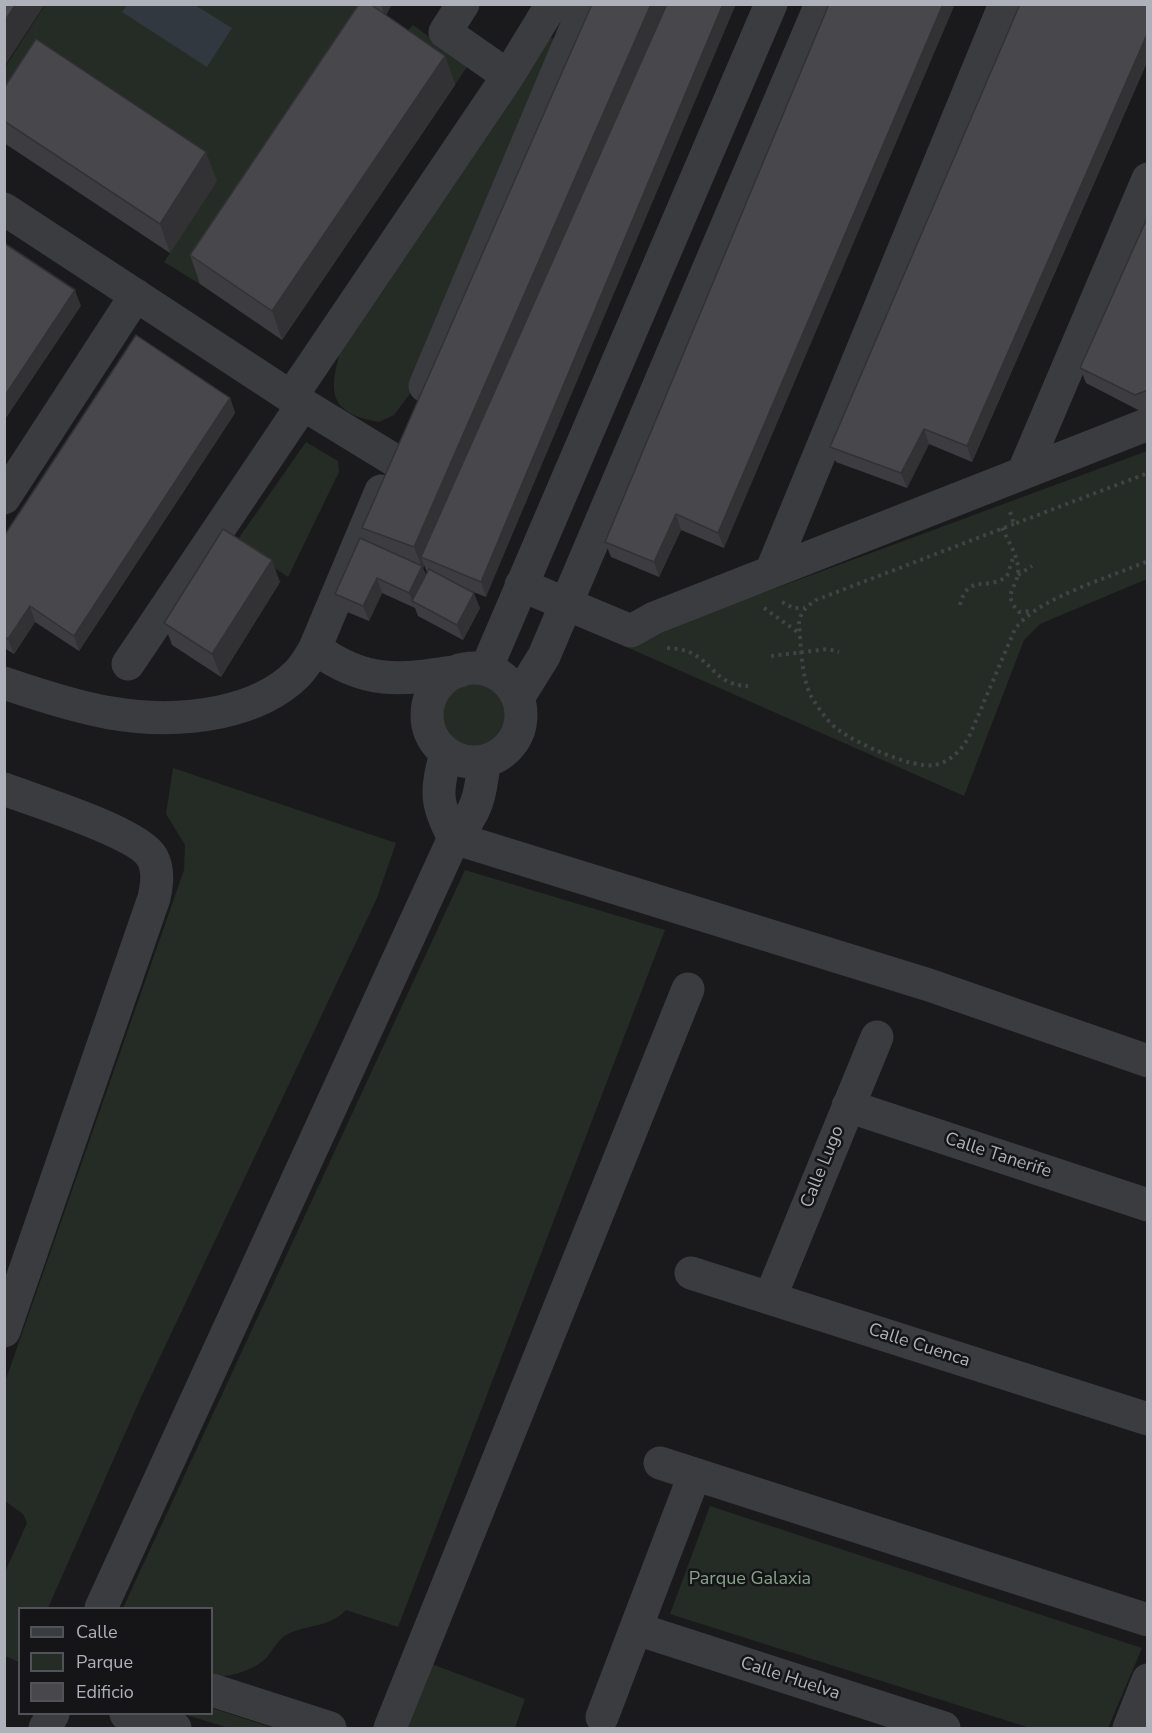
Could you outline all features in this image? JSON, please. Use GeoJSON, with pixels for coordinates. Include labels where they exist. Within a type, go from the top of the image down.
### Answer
{"type":"FeatureCollection","features":[{"type":"Feature","properties":{"kind":"street"},"geometry":{"type":"LineString","coordinates":[[463,4],[445,32],[508,76]]}},
{"type":"Feature","properties":{"kind":"street"},"geometry":{"type":"LineString","coordinates":[[128,664],[508,76],[552,4]]}},
{"type":"Feature","properties":{"kind":"street"},"geometry":{"type":"LineString","coordinates":[[4,683],[98,712],[151,719],[195,717],[238,708],[270,695],[298,674],[315,648],[586,4]]}},
{"type":"Feature","properties":{"kind":"street"},"geometry":{"type":"LineString","coordinates":[[473,670],[521,585],[771,4]]}},
{"type":"Feature","properties":{"kind":"street"},"geometry":{"type":"LineString","coordinates":[[518,698],[543,656],[566,604],[821,4]]}},
{"type":"Feature","properties":{"kind":"street"},"geometry":{"type":"LineString","coordinates":[[759,577],[1005,4]]}},
{"type":"Feature","properties":{"kind":"street"},"geometry":{"type":"LineString","coordinates":[[1011,478],[1148,179]]}},
{"type":"Feature","properties":{"kind":"street"},"geometry":{"type":"LineString","coordinates":[[4,210],[297,400],[394,460]]}},
{"type":"Feature","properties":{"kind":"street"},"geometry":{"type":"LineString","coordinates":[[4,498],[136,295]]}},
{"type":"Feature","properties":{"kind":"street"},"geometry":{"type":"LineString","coordinates":[[521,585],[630,631],[654,618],[1148,424]]}},
{"type":"Feature","properties":{"kind":"street"},"geometry":{"type":"LineString","coordinates":[[315,648],[354,669],[382,678],[404,680],[473,670],[499,675],[511,685],[518,698],[521,714],[519,730],[511,744],[499,755],[484,761],[471,762],[446,753],[433,739],[427,722],[428,703],[436,687],[450,674],[473,670]]}},
{"type":"Feature","properties":{"kind":"street"},"geometry":{"type":"LineString","coordinates":[[446,753],[438,784],[440,813],[454,838],[928,986],[1148,1060]]}},
{"type":"Feature","properties":{"kind":"street"},"geometry":{"type":"LineString","coordinates":[[101,1607],[454,838],[471,818],[481,789],[484,761]]}},
{"type":"Feature","properties":{"kind":"street"},"geometry":{"type":"LineString","coordinates":[[4,789],[134,839],[152,857],[157,882],[150,909],[4,1331]]}},
{"type":"Feature","properties":{"kind":"street"},"geometry":{"type":"LineString","coordinates":[[390,1728],[688,988]]}},
{"type":"Feature","properties":{"kind":"street","name":"Calle Lugo"},"geometry":{"type":"LineString","coordinates":[[770,1298],[877,1037]]}},
{"type":"Feature","properties":{"kind":"street","name":"Calle Tanerife"},"geometry":{"type":"LineString","coordinates":[[848,1106],[1148,1205]]}},
{"type":"Feature","properties":{"kind":"street","name":"Calle Cuenca"},"geometry":{"type":"LineString","coordinates":[[691,1273],[1148,1419]]}},
{"type":"Feature","properties":{"kind":"street"},"geometry":{"type":"LineString","coordinates":[[660,1463],[694,1476],[1148,1620]]}},
{"type":"Feature","properties":{"kind":"street"},"geometry":{"type":"LineString","coordinates":[[602,1717],[694,1476]]}},
{"type":"Feature","properties":{"kind":"street","name":"Calle Huelva"},"geometry":{"type":"LineString","coordinates":[[637,1629],[900,1722],[944,1728]]}},
{"type":"Feature","properties":{"kind":"street"},"geometry":{"type":"LineString","coordinates":[[1128,1728],[1148,1680]]}},
{"type":"Feature","properties":{"kind":"street"},"geometry":{"type":"LineString","coordinates":[[213,1690],[330,1728]]}},
{"type":"Feature","properties":{"kind":"street"},"geometry":{"type":"LineString","coordinates":[[133,1715],[175,1728]]}},
{"type":"Feature","properties":{"kind":"path"},"geometry":{"type":"LineString","coordinates":[[1033,611],[1015,629],[969,737],[960,751],[937,765],[912,763],[850,738],[835,728],[810,694],[800,634],[800,616],[816,600],[1148,473]]}},
{"type":"Feature","properties":{"kind":"path"},"geometry":{"type":"LineString","coordinates":[[1011,478],[1014,524]]}},
{"type":"Feature","properties":{"kind":"path"},"geometry":{"type":"LineString","coordinates":[[1002,528],[1014,554],[1018,575]]}},
{"type":"Feature","properties":{"kind":"path"},"geometry":{"type":"LineString","coordinates":[[960,604],[968,587],[997,582],[1007,576],[1014,554]]}},
{"type":"Feature","properties":{"kind":"path"},"geometry":{"type":"LineString","coordinates":[[1032,566],[1018,575],[1012,587],[1011,602],[1019,612],[1033,611],[1148,561]]}},
{"type":"Feature","properties":{"kind":"path"},"geometry":{"type":"LineString","coordinates":[[759,577],[756,601],[800,634]]}},
{"type":"Feature","properties":{"kind":"path"},"geometry":{"type":"LineString","coordinates":[[771,656],[828,649],[839,652]]}},
{"type":"Feature","properties":{"kind":"green space"},"geometry":{"type":"Polygon","coordinates":[[[45,5],[366,5],[407,31],[413,25],[468,65],[455,85],[373,29],[200,284],[164,262],[217,181],[5,133],[5,67],[45,5]]]}},
{"type":"Feature","properties":{"kind":"green space"},"geometry":{"type":"Polygon","coordinates":[[[548,37],[555,39],[409,395],[394,415],[379,422],[350,413],[336,399],[334,389],[334,378],[341,349],[548,37]]]}},
{"type":"Feature","properties":{"kind":"green space"},"geometry":{"type":"Polygon","coordinates":[[[306,442],[338,461],[339,472],[288,577],[236,542],[306,442]]]}},
{"type":"Feature","properties":{"kind":"green space"},"geometry":{"type":"Polygon","coordinates":[[[1147,451],[1147,579],[1040,624],[1024,640],[964,796],[622,645],[1147,451]]]}},
{"type":"Feature","properties":{"kind":"green space"},"geometry":{"type":"Polygon","coordinates":[[[473,681],[486,684],[497,691],[504,702],[507,715],[504,728],[497,739],[486,746],[473,749],[460,746],[449,739],[442,728],[439,715],[442,702],[449,691],[460,684],[473,681]]]}},
{"type":"Feature","properties":{"kind":"green space"},"geometry":{"type":"Polygon","coordinates":[[[173,768],[396,843],[377,898],[142,1395],[48,1607],[18,1607],[18,1662],[5,1656],[5,1572],[27,1523],[23,1514],[5,1501],[5,1382],[184,870],[185,845],[166,814],[173,768]]]}},
{"type":"Feature","properties":{"kind":"green space"},"geometry":{"type":"Polygon","coordinates":[[[465,870],[665,930],[398,1627],[346,1610],[325,1623],[286,1635],[263,1661],[249,1669],[234,1674],[213,1676],[213,1607],[123,1607],[465,870]]]}},
{"type":"Feature","properties":{"kind":"green space","name":"Parque Galaxia"},"geometry":{"type":"Polygon","coordinates":[[[710,1506],[1142,1648],[1108,1728],[1030,1728],[670,1614],[710,1506]]]}},
{"type":"Feature","properties":{"kind":"green space"},"geometry":{"type":"Polygon","coordinates":[[[429,1663],[525,1699],[515,1728],[403,1728],[429,1663]]]}},
{"type":"Feature","properties":{"kind":"green space"},"geometry":{"type":"Polygon","coordinates":[[[213,1708],[273,1728],[229,1728],[186,1715],[213,1715],[213,1708]]]}},
{"type":"Feature","properties":{"kind":"shaded area"},"geometry":{"type":"Polygon","coordinates":[[[127,5],[195,5],[232,28],[207,67],[122,12],[127,5]]]}},
{"type":"Feature","properties":{"kind":"building"},"geometry":{"type":"Polygon","coordinates":[[[4,4],[16,4],[4,22],[4,4]]]}},
{"type":"Feature","properties":{"kind":"building"},"geometry":{"type":"Polygon","coordinates":[[[359,4],[370,4],[445,56],[272,311],[190,255],[359,4]]]}},
{"type":"Feature","properties":{"kind":"building"},"geometry":{"type":"Polygon","coordinates":[[[592,4],[651,4],[414,547],[362,528],[592,4]]]}},
{"type":"Feature","properties":{"kind":"building"},"geometry":{"type":"Polygon","coordinates":[[[667,4],[723,4],[481,582],[421,557],[667,4]]]}},
{"type":"Feature","properties":{"kind":"building"},"geometry":{"type":"Polygon","coordinates":[[[829,4],[943,4],[718,533],[676,514],[654,562],[605,542],[829,4]]]}},
{"type":"Feature","properties":{"kind":"building"},"geometry":{"type":"Polygon","coordinates":[[[1020,4],[1148,4],[1148,32],[967,446],[924,429],[901,473],[830,447],[1020,4]]]}},
{"type":"Feature","properties":{"kind":"building"},"geometry":{"type":"Polygon","coordinates":[[[36,39],[206,152],[160,224],[4,121],[4,88],[36,39]]]}},
{"type":"Feature","properties":{"kind":"building"},"geometry":{"type":"Polygon","coordinates":[[[1148,216],[1148,390],[1135,395],[1080,368],[1148,216]]]}},
{"type":"Feature","properties":{"kind":"building"},"geometry":{"type":"Polygon","coordinates":[[[4,243],[75,290],[4,397],[4,243]]]}},
{"type":"Feature","properties":{"kind":"building"},"geometry":{"type":"Polygon","coordinates":[[[136,335],[230,398],[74,636],[30,606],[8,639],[4,637],[4,536],[136,335]]]}},
{"type":"Feature","properties":{"kind":"building"},"geometry":{"type":"Polygon","coordinates":[[[223,529],[272,560],[212,654],[164,623],[223,529]]]}},
{"type":"Feature","properties":{"kind":"building"},"geometry":{"type":"Polygon","coordinates":[[[360,538],[422,566],[409,593],[377,578],[363,606],[335,594],[360,538]]]}},
{"type":"Feature","properties":{"kind":"building"},"geometry":{"type":"Polygon","coordinates":[[[429,569],[474,593],[457,625],[412,601],[429,569]]]}}]}
